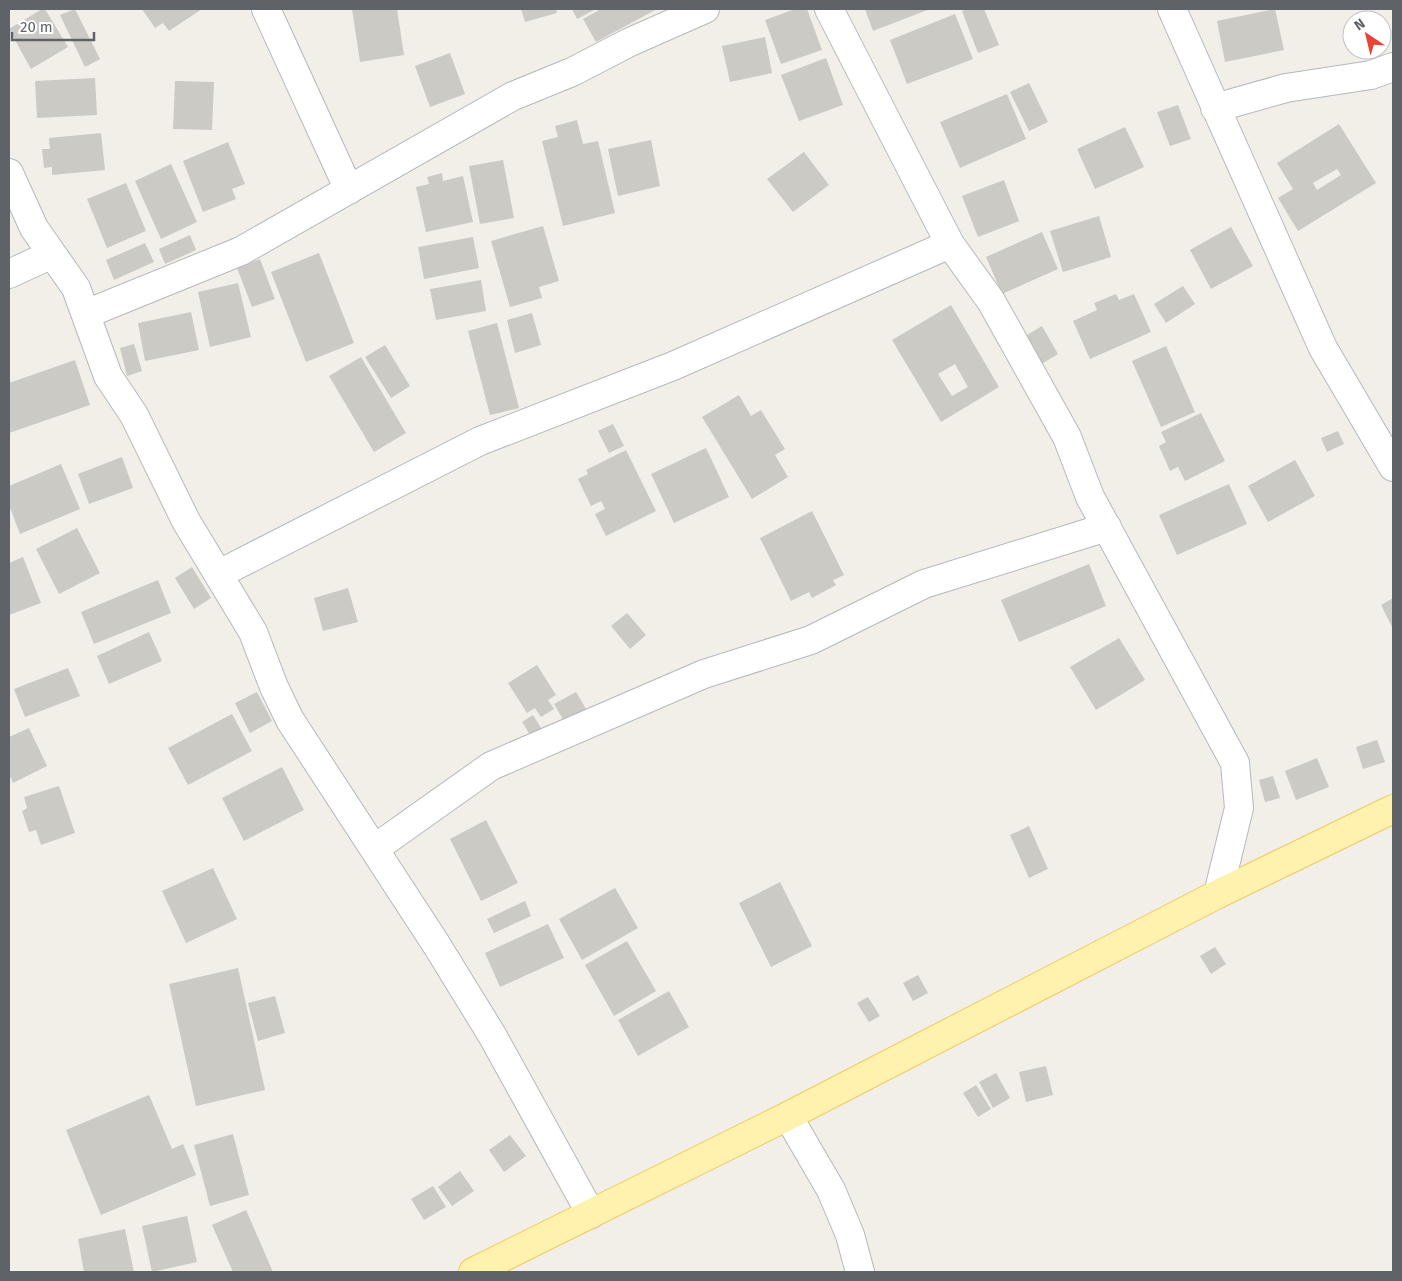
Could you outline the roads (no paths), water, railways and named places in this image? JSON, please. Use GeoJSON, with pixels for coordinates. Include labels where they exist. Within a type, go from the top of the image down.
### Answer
{"type":"FeatureCollection","features":[{"type":"Feature","properties":{"kind":"main road"},"geometry":{"type":"LineString","coordinates":[[473,1272],[788,1116],[1218,894],[1393,808]]}},
{"type":"Feature","properties":{"kind":"street"},"geometry":{"type":"LineString","coordinates":[[266,9],[349,190]]}},
{"type":"Feature","properties":{"kind":"street"},"geometry":{"type":"LineString","coordinates":[[86,314],[241,250],[512,96],[572,72],[630,42],[705,9]]}},
{"type":"Feature","properties":{"kind":"street"},"geometry":{"type":"LineString","coordinates":[[829,9],[950,244],[991,301],[1067,437],[1090,497],[1235,763],[1239,808],[1218,894]]}},
{"type":"Feature","properties":{"kind":"street"},"geometry":{"type":"LineString","coordinates":[[1172,9],[1323,348],[1393,467]]}},
{"type":"Feature","properties":{"kind":"street"},"geometry":{"type":"LineString","coordinates":[[1215,108],[1286,88],[1371,76],[1393,67]]}},
{"type":"Feature","properties":{"kind":"street"},"geometry":{"type":"LineString","coordinates":[[9,173],[34,228],[76,288],[108,376],[134,416],[186,521],[253,632],[274,688],[290,720],[374,848],[492,1035],[591,1214]]}},
{"type":"Feature","properties":{"kind":"street"},"geometry":{"type":"LineString","coordinates":[[218,574],[480,441],[673,366],[950,244]]}},
{"type":"Feature","properties":{"kind":"street"},"geometry":{"type":"LineString","coordinates":[[9,274],[52,254]]}},
{"type":"Feature","properties":{"kind":"street"},"geometry":{"type":"LineString","coordinates":[[374,848],[491,766],[704,674],[811,640],[924,584],[1108,527]]}},
{"type":"Feature","properties":{"kind":"street"},"geometry":{"type":"LineString","coordinates":[[788,1116],[831,1190],[850,1235],[860,1272]]}}]}
